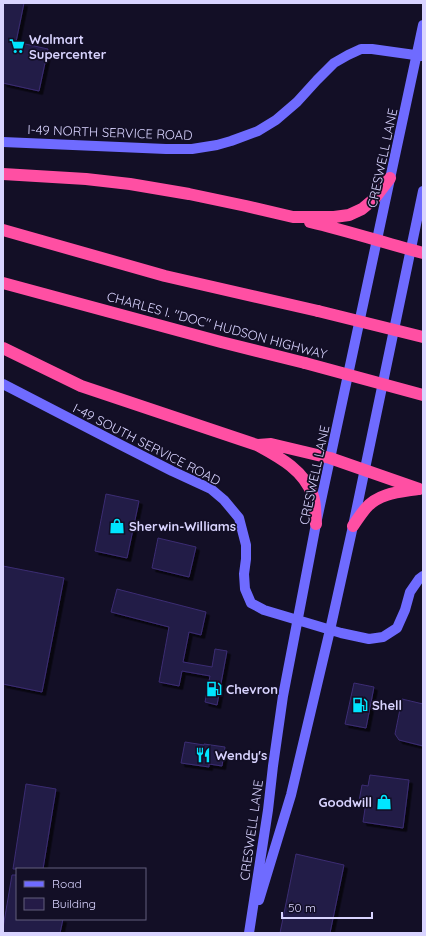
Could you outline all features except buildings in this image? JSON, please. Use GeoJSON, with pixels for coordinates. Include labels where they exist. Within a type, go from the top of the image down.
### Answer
{"type":"FeatureCollection","features":[{"type":"Feature","properties":{"kind":"highway"},"geometry":{"type":"LineString","coordinates":[[3,174],[86,179],[130,184],[189,194],[293,217],[423,253]]}},
{"type":"Feature","properties":{"kind":"highway"},"geometry":{"type":"LineString","coordinates":[[293,217],[334,217],[349,215],[362,209],[374,199],[390,178]]}},
{"type":"Feature","properties":{"kind":"highway"},"geometry":{"type":"LineString","coordinates":[[3,230],[166,276],[423,337]]}},
{"type":"Feature","properties":{"kind":"highway","name":"CHARLES I. \"DOC\" HUDSON HIGHWAY"},"geometry":{"type":"LineString","coordinates":[[3,283],[423,395]]}},
{"type":"Feature","properties":{"kind":"highway"},"geometry":{"type":"LineString","coordinates":[[3,348],[81,386],[257,445],[274,454],[295,468],[307,483],[314,497],[316,524]]}},
{"type":"Feature","properties":{"kind":"highway"},"geometry":{"type":"LineString","coordinates":[[257,445],[272,444],[330,458],[421,490]]}},
{"type":"Feature","properties":{"kind":"highway"},"geometry":{"type":"LineString","coordinates":[[353,526],[366,508],[376,499],[394,493],[421,490]]}},
{"type":"Feature","properties":{"kind":"main road","name":"CRESWELL LANE"},"geometry":{"type":"LineString","coordinates":[[249,933],[268,810],[282,703],[316,524],[390,178],[420,56],[423,25]]}},
{"type":"Feature","properties":{"kind":"main road","name":"I-49 NORTH SERVICE ROAD"},"geometry":{"type":"LineString","coordinates":[[3,142],[186,149],[217,145],[258,131],[276,120],[297,102],[334,63],[361,49],[372,48],[420,56]]}},
{"type":"Feature","properties":{"kind":"main road","name":"CRESWELL LANE"},"geometry":{"type":"LineString","coordinates":[[249,933],[291,795],[330,630],[423,191]]}},
{"type":"Feature","properties":{"kind":"main road","name":"I-49 SOUTH SERVICE ROAD"},"geometry":{"type":"LineString","coordinates":[[3,384],[126,448],[211,489],[224,500],[240,518],[246,545],[244,574],[245,589],[251,603],[264,610],[341,634],[368,639],[383,637],[397,628],[405,610],[410,592],[419,579],[423,576]]}},
{"type":"Feature","properties":{"kind":"place","name":"Walmart Supercenter"},"geometry":{"type":"Point","coordinates":[17,46]}},
{"type":"Feature","properties":{"kind":"place","name":"Sherwin-Williams"},"geometry":{"type":"Point","coordinates":[117,526]}},
{"type":"Feature","properties":{"kind":"place","name":"Chevron"},"geometry":{"type":"Point","coordinates":[214,689]}},
{"type":"Feature","properties":{"kind":"place","name":"Shell"},"geometry":{"type":"Point","coordinates":[360,705]}},
{"type":"Feature","properties":{"kind":"place","name":"Wendy's"},"geometry":{"type":"Point","coordinates":[203,755]}},
{"type":"Feature","properties":{"kind":"place","name":"Goodwill"},"geometry":{"type":"Point","coordinates":[384,802]}}]}
